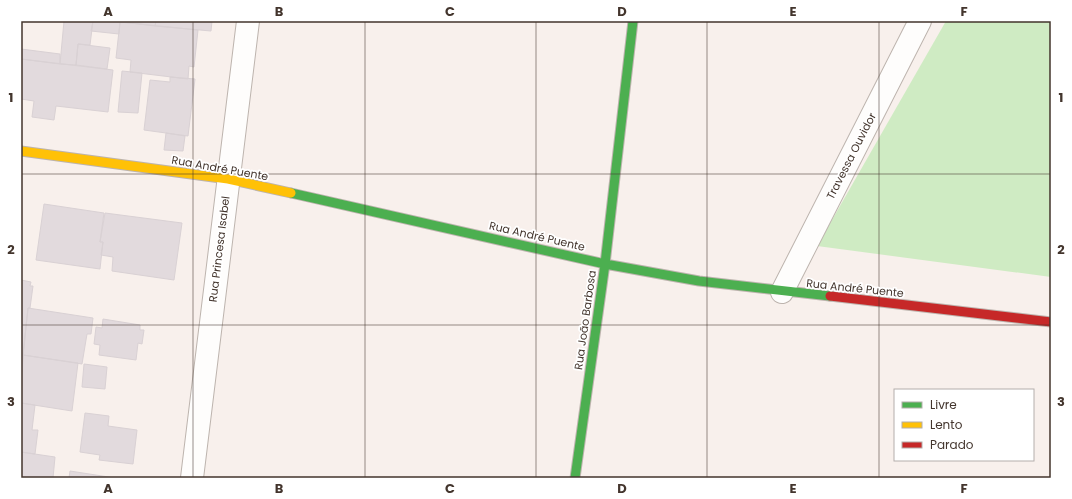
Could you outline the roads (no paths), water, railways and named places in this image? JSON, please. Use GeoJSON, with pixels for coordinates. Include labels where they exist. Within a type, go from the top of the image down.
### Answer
{"type":"FeatureCollection","features":[{"type":"Feature","properties":{"kind":"main road","name":"Rua João Barbosa"},"geometry":{"type":"LineString","coordinates":[[575,478],[605,264],[633,21]]}},
{"type":"Feature","properties":{"kind":"main road","name":"Rua André Puente"},"geometry":{"type":"LineString","coordinates":[[21,151],[228,179],[605,264],[699,281],[782,292],[1051,322]]}},
{"type":"Feature","properties":{"kind":"street","name":"Rua Princesa Isabel"},"geometry":{"type":"LineString","coordinates":[[192,478],[248,21]]}},
{"type":"Feature","properties":{"kind":"street","name":"Travessa Ouvidor"},"geometry":{"type":"LineString","coordinates":[[782,292],[920,21]]}}]}
